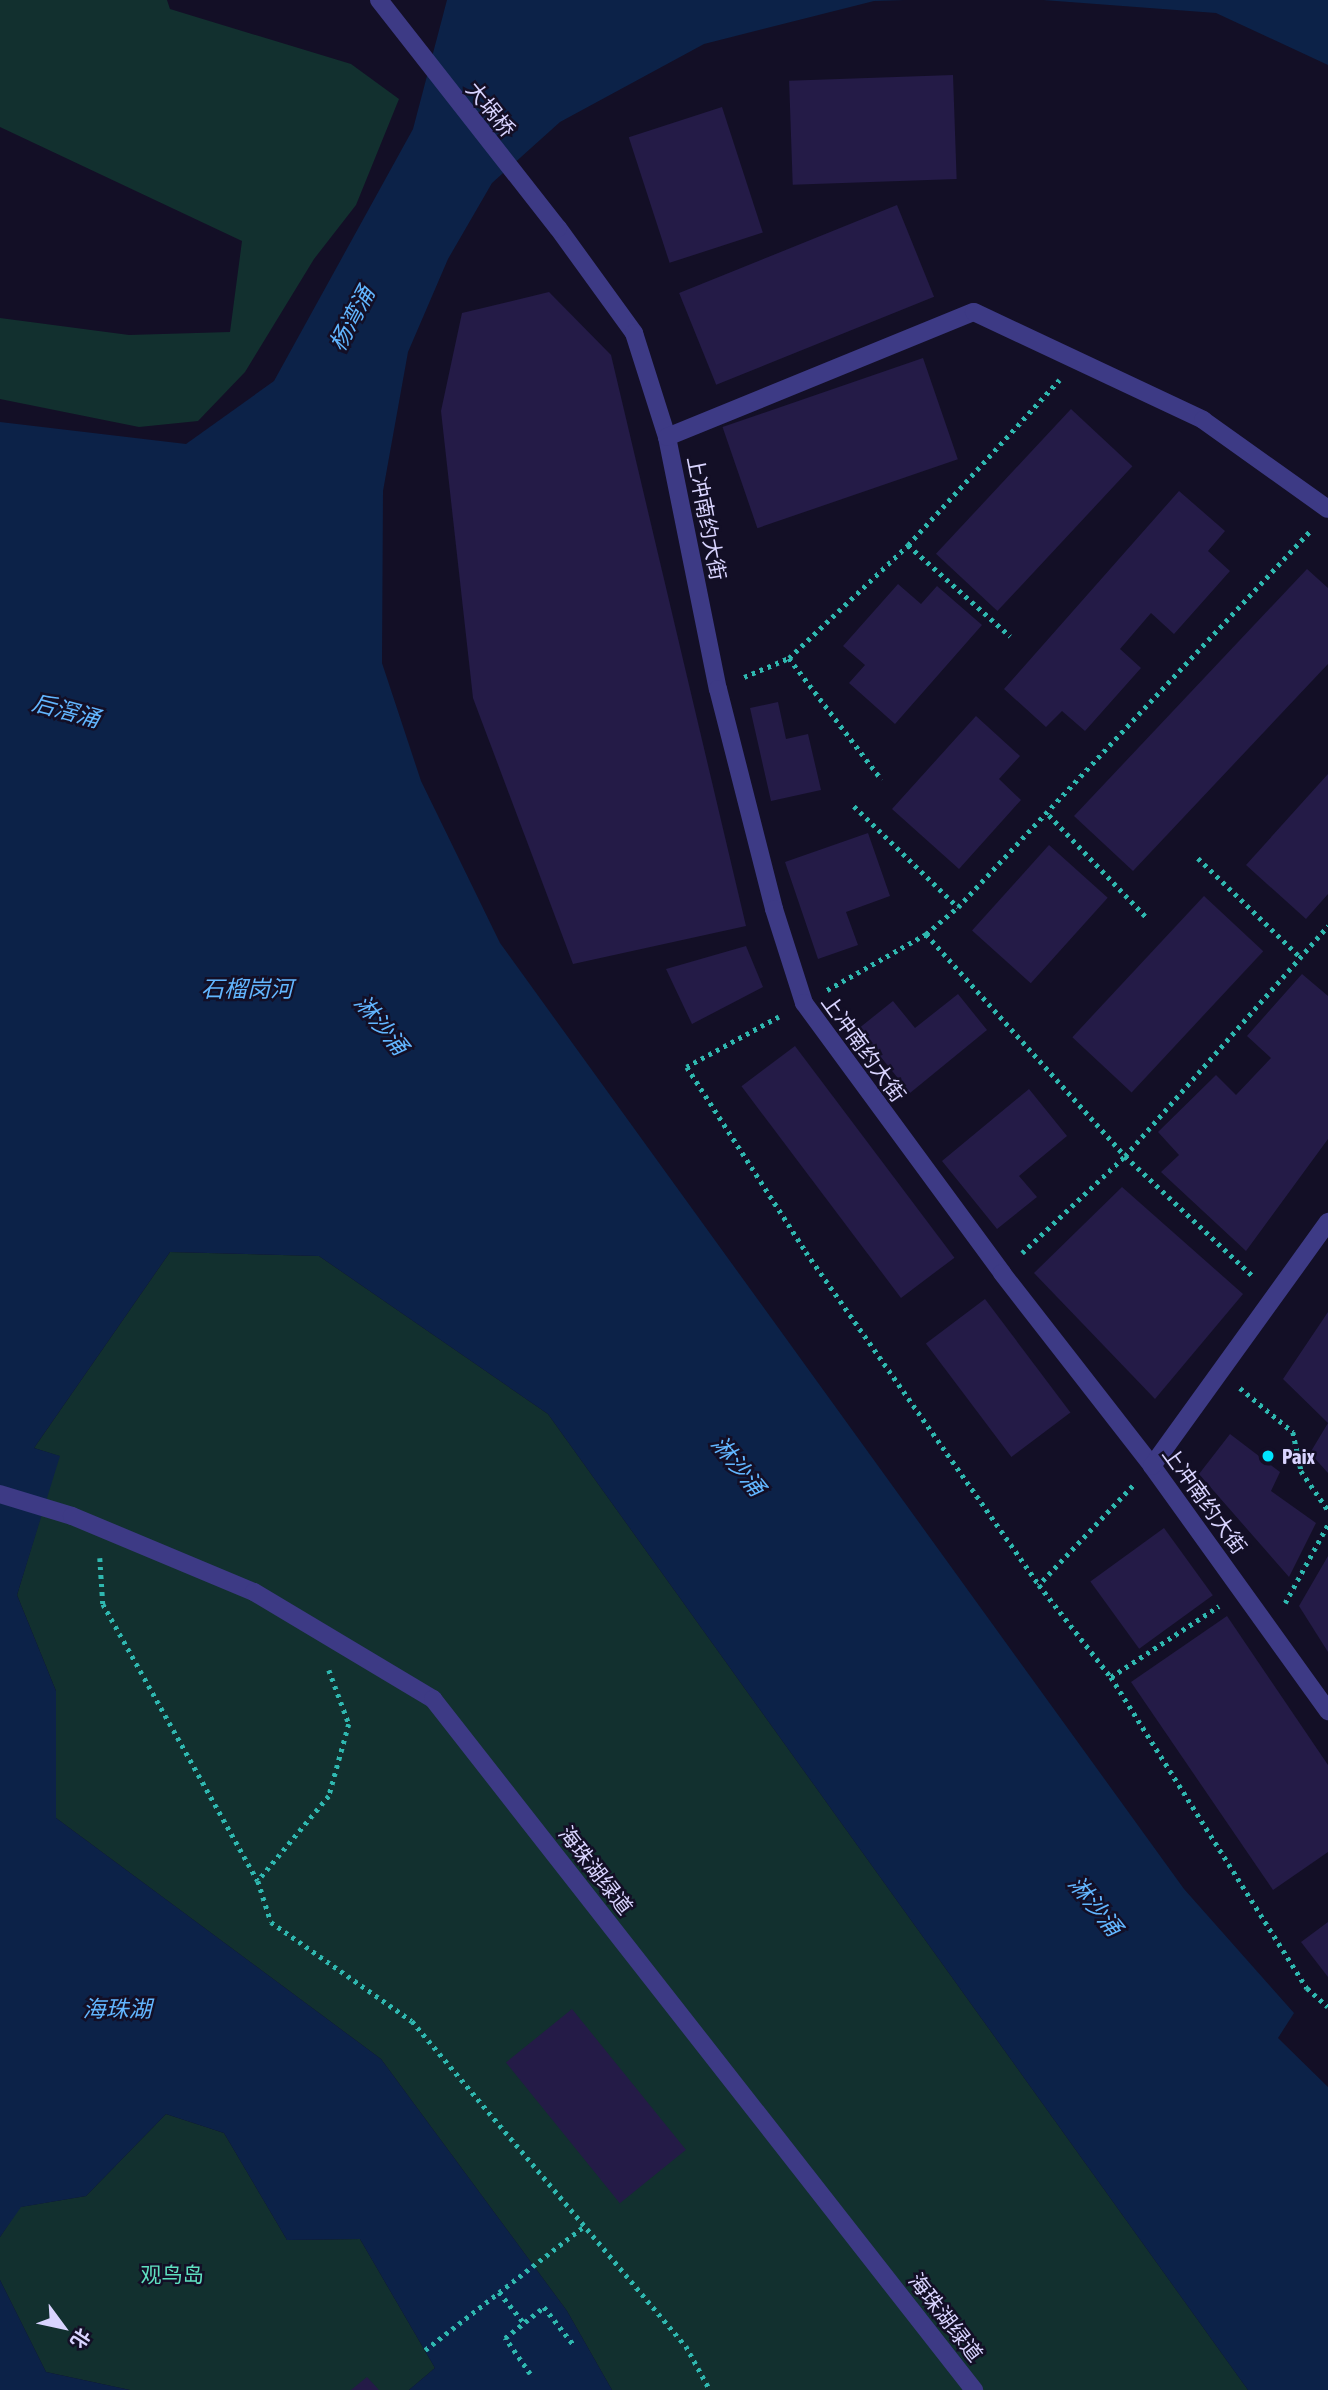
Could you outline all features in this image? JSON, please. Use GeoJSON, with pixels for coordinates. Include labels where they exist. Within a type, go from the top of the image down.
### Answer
{"type":"FeatureCollection","features":[{"type":"Feature","properties":{"kind":"street","name":"大埚桥"},"geometry":{"type":"LineString","coordinates":[[379,0],[390,19],[558,228]]}},
{"type":"Feature","properties":{"kind":"street","name":"上冲南约大街"},"geometry":{"type":"LineString","coordinates":[[558,228],[634,332],[667,438],[718,689],[774,909],[804,1003],[1002,1273],[1152,1466],[1271,1628],[1328,1711]]}},
{"type":"Feature","properties":{"kind":"street"},"geometry":{"type":"LineString","coordinates":[[667,438],[974,312],[1074,363],[1203,420],[1323,515]]}},
{"type":"Feature","properties":{"kind":"street"},"geometry":{"type":"LineString","coordinates":[[1152,1466],[1328,1222]]}},
{"type":"Feature","properties":{"kind":"street","name":"海珠湖绿道"},"geometry":{"type":"LineString","coordinates":[[0,1494],[72,1516],[99,1530],[254,1592],[433,1699],[974,2390]]}},
{"type":"Feature","properties":{"kind":"path"},"geometry":{"type":"LineString","coordinates":[[718,689],[789,657],[908,545],[1074,363]]}},
{"type":"Feature","properties":{"kind":"path"},"geometry":{"type":"LineString","coordinates":[[1323,515],[1049,815],[958,907],[926,934],[687,1067],[806,1252],[1038,1585],[1111,1677],[1307,1988],[1328,2007]]}},
{"type":"Feature","properties":{"kind":"path"},"geometry":{"type":"LineString","coordinates":[[908,545],[1010,636]]}},
{"type":"Feature","properties":{"kind":"path"},"geometry":{"type":"LineString","coordinates":[[789,657],[882,780]]}},
{"type":"Feature","properties":{"kind":"path"},"geometry":{"type":"LineString","coordinates":[[854,806],[958,907]]}},
{"type":"Feature","properties":{"kind":"path"},"geometry":{"type":"LineString","coordinates":[[1049,815],[1146,917]]}},
{"type":"Feature","properties":{"kind":"path"},"geometry":{"type":"LineString","coordinates":[[1198,858],[1299,956]]}},
{"type":"Feature","properties":{"kind":"path"},"geometry":{"type":"LineString","coordinates":[[1002,1273],[1125,1156],[1328,926]]}},
{"type":"Feature","properties":{"kind":"path"},"geometry":{"type":"LineString","coordinates":[[926,934],[1125,1156],[1273,1296]]}},
{"type":"Feature","properties":{"kind":"path"},"geometry":{"type":"LineString","coordinates":[[1220,1372],[1293,1432],[1301,1471],[1328,1510]]}},
{"type":"Feature","properties":{"kind":"path"},"geometry":{"type":"LineString","coordinates":[[1038,1585],[1152,1466]]}},
{"type":"Feature","properties":{"kind":"path"},"geometry":{"type":"LineString","coordinates":[[1271,1628],[1328,1524]]}},
{"type":"Feature","properties":{"kind":"path"},"geometry":{"type":"LineString","coordinates":[[99,1530],[103,1604],[258,1881],[271,1922],[412,2021],[686,2346],[710,2390]]}},
{"type":"Feature","properties":{"kind":"path"},"geometry":{"type":"LineString","coordinates":[[1111,1677],[1243,1591]]}},
{"type":"Feature","properties":{"kind":"path"},"geometry":{"type":"LineString","coordinates":[[258,1881],[329,1796],[349,1724],[313,1627]]}},
{"type":"Feature","properties":{"kind":"path"},"geometry":{"type":"LineString","coordinates":[[425,2350],[584,2226]]}},
{"type":"Feature","properties":{"kind":"path"},"geometry":{"type":"LineString","coordinates":[[499,2292],[524,2323]]}},
{"type":"Feature","properties":{"kind":"path"},"geometry":{"type":"LineString","coordinates":[[530,2374],[505,2337],[544,2307],[573,2344]]}},
{"type":"Feature","properties":{"kind":"green space"},"geometry":{"type":"Polygon","coordinates":[[[0,0],[167,0],[170,9],[351,64],[399,99],[356,205],[314,259],[245,372],[198,421],[139,427],[0,399],[0,318],[129,335],[230,332],[242,241],[0,127],[0,0]]]}},
{"type":"Feature","properties":{"kind":"green space"},"geometry":{"type":"Polygon","coordinates":[[[170,1252],[319,1256],[548,1414],[1248,2390],[612,2390],[567,2311],[381,2059],[56,1818],[56,1691],[17,1595],[59,1456],[34,1448],[170,1252]]]}},
{"type":"Feature","properties":{"kind":"green space","name":"观鸟岛"},"geometry":{"type":"Polygon","coordinates":[[[166,2114],[224,2133],[287,2240],[360,2239],[435,2368],[409,2390],[130,2390],[46,2372],[0,2280],[0,2237],[20,2207],[86,2196],[166,2114]]]}},
{"type":"Feature","properties":{"kind":"water","name":"石榴岗河"},"geometry":{"type":"Polygon","coordinates":[[[447,0],[905,0],[874,1],[704,44],[560,122],[492,183],[448,259],[408,352],[383,491],[382,663],[421,781],[500,943],[1184,1889],[1294,2013],[1278,2038],[1328,2087],[1328,2390],[1248,2390],[548,1414],[319,1256],[170,1252],[34,1448],[60,1456],[17,1595],[56,1691],[56,1818],[381,2059],[567,2311],[612,2390],[409,2390],[435,2368],[360,2239],[287,2240],[224,2133],[166,2114],[86,2196],[21,2207],[0,2237],[0,422],[186,444],[274,381],[413,129],[447,0]]]}},
{"type":"Feature","properties":{"kind":"water"},"geometry":{"type":"Polygon","coordinates":[[[1043,0],[1328,0],[1328,65],[1216,13],[1043,0]]]}},
{"type":"Feature","properties":{"kind":"water"},"geometry":{"type":"Polygon","coordinates":[[[0,2280],[46,2372],[130,2390],[0,2390],[0,2280]]]}},
{"type":"Feature","properties":{"kind":"building"},"geometry":{"type":"Polygon","coordinates":[[[953,75],[957,179],[793,185],[789,81],[953,75]]]}},
{"type":"Feature","properties":{"kind":"building"},"geometry":{"type":"Polygon","coordinates":[[[722,107],[763,233],[670,263],[629,137],[722,107]]]}},
{"type":"Feature","properties":{"kind":"building"},"geometry":{"type":"Polygon","coordinates":[[[897,205],[934,297],[716,385],[679,293],[897,205]]]}},
{"type":"Feature","properties":{"kind":"building"},"geometry":{"type":"Polygon","coordinates":[[[549,292],[611,355],[746,926],[573,964],[473,698],[441,411],[462,313],[549,292]]]}},
{"type":"Feature","properties":{"kind":"building"},"geometry":{"type":"Polygon","coordinates":[[[923,358],[958,459],[757,528],[723,427],[923,358]]]}},
{"type":"Feature","properties":{"kind":"building"},"geometry":{"type":"Polygon","coordinates":[[[1071,409],[1132,466],[997,611],[936,554],[1071,409]]]}},
{"type":"Feature","properties":{"kind":"building"},"geometry":{"type":"Polygon","coordinates":[[[1179,491],[1225,531],[1208,551],[1230,571],[1174,634],[1151,613],[1120,649],[1141,668],[1085,731],[1062,711],[1046,727],[1004,689],[1179,491]]]}},
{"type":"Feature","properties":{"kind":"building"},"geometry":{"type":"Polygon","coordinates":[[[1307,569],[1328,588],[1328,664],[1133,871],[1074,816],[1307,569]]]}},
{"type":"Feature","properties":{"kind":"building"},"geometry":{"type":"Polygon","coordinates":[[[898,584],[921,604],[937,586],[982,625],[895,724],[849,683],[865,665],[843,646],[898,584]]]}},
{"type":"Feature","properties":{"kind":"building"},"geometry":{"type":"Polygon","coordinates":[[[778,702],[786,739],[808,734],[821,790],[771,801],[750,708],[778,702]]]}},
{"type":"Feature","properties":{"kind":"building"},"geometry":{"type":"Polygon","coordinates":[[[976,716],[1020,756],[999,779],[1021,800],[959,869],[892,809],[976,716]]]}},
{"type":"Feature","properties":{"kind":"building"},"geometry":{"type":"Polygon","coordinates":[[[1328,774],[1328,894],[1306,919],[1246,865],[1328,774]]]}},
{"type":"Feature","properties":{"kind":"building"},"geometry":{"type":"Polygon","coordinates":[[[868,833],[890,896],[846,912],[858,945],[818,959],[785,862],[868,833]]]}},
{"type":"Feature","properties":{"kind":"building"},"geometry":{"type":"Polygon","coordinates":[[[1049,845],[1108,898],[1031,983],[972,930],[1049,845]]]}},
{"type":"Feature","properties":{"kind":"building"},"geometry":{"type":"Polygon","coordinates":[[[1204,896],[1263,951],[1132,1092],[1072,1037],[1204,896]]]}},
{"type":"Feature","properties":{"kind":"building"},"geometry":{"type":"Polygon","coordinates":[[[746,946],[763,987],[692,1024],[666,969],[746,946]]]}},
{"type":"Feature","properties":{"kind":"building"},"geometry":{"type":"Polygon","coordinates":[[[1302,974],[1328,996],[1328,1139],[1246,1251],[1161,1172],[1179,1155],[1158,1132],[1216,1075],[1236,1095],[1271,1058],[1247,1036],[1302,974]]]}},
{"type":"Feature","properties":{"kind":"building"},"geometry":{"type":"Polygon","coordinates":[[[958,994],[987,1030],[910,1093],[858,1029],[893,1001],[915,1028],[958,994]]]}},
{"type":"Feature","properties":{"kind":"building"},"geometry":{"type":"Polygon","coordinates":[[[795,1046],[954,1258],[901,1298],[741,1086],[795,1046]]]}},
{"type":"Feature","properties":{"kind":"building"},"geometry":{"type":"Polygon","coordinates":[[[1029,1089],[1067,1136],[1019,1176],[1037,1197],[997,1229],[942,1161],[1029,1089]]]}},
{"type":"Feature","properties":{"kind":"building"},"geometry":{"type":"Polygon","coordinates":[[[1122,1187],[1243,1294],[1155,1399],[1034,1273],[1122,1187]]]}},
{"type":"Feature","properties":{"kind":"building"},"geometry":{"type":"Polygon","coordinates":[[[985,1299],[1070,1412],[1011,1457],[926,1344],[985,1299]]]}},
{"type":"Feature","properties":{"kind":"building"},"geometry":{"type":"Polygon","coordinates":[[[1328,1312],[1328,1423],[1283,1379],[1328,1312]]]}},
{"type":"Feature","properties":{"kind":"building"},"geometry":{"type":"Polygon","coordinates":[[[1328,1423],[1328,1473],[1310,1453],[1328,1423]]]}},
{"type":"Feature","properties":{"kind":"building"},"geometry":{"type":"Polygon","coordinates":[[[1230,1434],[1280,1472],[1271,1491],[1316,1523],[1289,1577],[1199,1474],[1230,1434]]]}},
{"type":"Feature","properties":{"kind":"building"},"geometry":{"type":"Polygon","coordinates":[[[1164,1528],[1213,1595],[1139,1649],[1090,1581],[1164,1528]]]}},
{"type":"Feature","properties":{"kind":"building"},"geometry":{"type":"Polygon","coordinates":[[[1328,1556],[1328,1652],[1299,1606],[1328,1556]]]}},
{"type":"Feature","properties":{"kind":"building"},"geometry":{"type":"Polygon","coordinates":[[[1227,1616],[1328,1765],[1328,1852],[1273,1890],[1131,1682],[1227,1616]]]}},
{"type":"Feature","properties":{"kind":"building"},"geometry":{"type":"Polygon","coordinates":[[[1328,1922],[1328,1977],[1301,1942],[1328,1922]]]}},
{"type":"Feature","properties":{"kind":"building"},"geometry":{"type":"Polygon","coordinates":[[[572,2009],[686,2150],[620,2203],[506,2062],[572,2009]]]}},
{"type":"Feature","properties":{"kind":"building"},"geometry":{"type":"Polygon","coordinates":[[[367,2377],[379,2390],[351,2390],[367,2377]]]}},
{"type":"Feature","properties":{"kind":"place","name":"Paix"},"geometry":{"type":"Point","coordinates":[1268,1456]}},
{"type":"Feature","properties":{"kind":"water label","name":"杨湾涌"},"geometry":{"type":"Point","coordinates":[352,319]}},
{"type":"Feature","properties":{"kind":"water label","name":"后滘涌"},"geometry":{"type":"Point","coordinates":[66,711]}},
{"type":"Feature","properties":{"kind":"water label","name":"淋沙涌"},"geometry":{"type":"Point","coordinates":[381,1025]}},
{"type":"Feature","properties":{"kind":"water label","name":"淋沙涌"},"geometry":{"type":"Point","coordinates":[738,1466]}},
{"type":"Feature","properties":{"kind":"water label","name":"淋沙涌"},"geometry":{"type":"Point","coordinates":[1095,1906]}},
{"type":"Feature","properties":{"kind":"water label","name":"海珠湖"},"geometry":{"type":"Point","coordinates":[117,2009]}}]}
